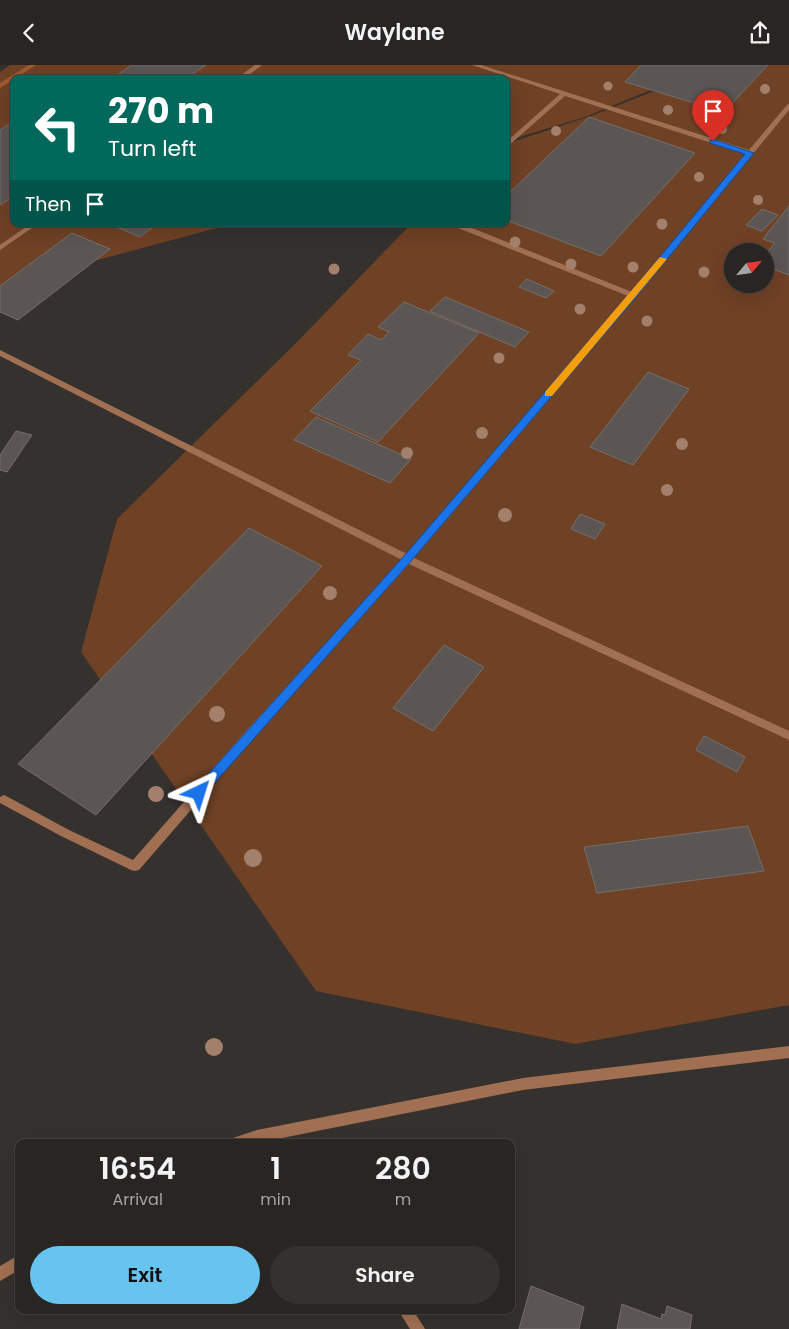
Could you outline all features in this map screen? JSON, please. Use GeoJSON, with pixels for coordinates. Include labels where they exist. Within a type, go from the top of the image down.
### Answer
{"type":"FeatureCollection","features":[{"type":"Feature","properties":{"kind":"street"},"geometry":{"type":"LineString","coordinates":[[245,75],[259,65]]}},
{"type":"Feature","properties":{"kind":"street"},"geometry":{"type":"LineString","coordinates":[[475,65],[506,75]]}},
{"type":"Feature","properties":{"kind":"street"},"geometry":{"type":"LineString","coordinates":[[510,76],[750,153]]}},
{"type":"Feature","properties":{"kind":"street"},"geometry":{"type":"LineString","coordinates":[[510,142],[564,94]]}},
{"type":"Feature","properties":{"kind":"street"},"geometry":{"type":"LineString","coordinates":[[4,800],[65,833],[135,866],[257,726],[408,559],[633,295],[789,106]]}},
{"type":"Feature","properties":{"kind":"street"},"geometry":{"type":"LineString","coordinates":[[0,248],[30,227]]}},
{"type":"Feature","properties":{"kind":"street"},"geometry":{"type":"LineString","coordinates":[[463,227],[633,295]]}},
{"type":"Feature","properties":{"kind":"street"},"geometry":{"type":"LineString","coordinates":[[0,353],[408,559],[789,736]]}},
{"type":"Feature","properties":{"kind":"street"},"geometry":{"type":"LineString","coordinates":[[248,1139],[257,1135],[523,1084],[789,1051]]}},
{"type":"Feature","properties":{"kind":"street"},"geometry":{"type":"LineString","coordinates":[[0,1274],[15,1265]]}},
{"type":"Feature","properties":{"kind":"street"},"geometry":{"type":"LineString","coordinates":[[408,1314],[418,1329]]}},
{"type":"Feature","properties":{"kind":"shaded area"},"geometry":{"type":"Polygon","coordinates":[[[10,65],[712,65],[585,117],[510,140],[510,75],[10,75],[10,227],[221,227],[0,286],[0,72],[10,65]]]}},
{"type":"Feature","properties":{"kind":"shaded area"},"geometry":{"type":"Polygon","coordinates":[[[720,65],[789,65],[789,1005],[575,1044],[316,991],[81,652],[117,519],[297,342],[408,227],[510,227],[510,143],[591,116],[720,65]]]}},
{"type":"Feature","properties":{"kind":"building"},"geometry":{"type":"Polygon","coordinates":[[[132,65],[206,65],[191,75],[117,75],[132,65]]]}},
{"type":"Feature","properties":{"kind":"building"},"geometry":{"type":"Polygon","coordinates":[[[641,65],[768,65],[724,112],[625,82],[641,65]]]}},
{"type":"Feature","properties":{"kind":"building"},"geometry":{"type":"Polygon","coordinates":[[[589,117],[695,153],[601,256],[510,222],[510,192],[589,117]]]}},
{"type":"Feature","properties":{"kind":"building"},"geometry":{"type":"Polygon","coordinates":[[[10,124],[10,199],[0,205],[0,130],[10,124]]]}},
{"type":"Feature","properties":{"kind":"building"},"geometry":{"type":"Polygon","coordinates":[[[789,206],[789,275],[774,269],[775,243],[763,239],[789,206]]]}},
{"type":"Feature","properties":{"kind":"building"},"geometry":{"type":"Polygon","coordinates":[[[762,209],[778,215],[762,231],[746,225],[762,209]]]}},
{"type":"Feature","properties":{"kind":"building"},"geometry":{"type":"Polygon","coordinates":[[[117,227],[153,227],[140,237],[117,227]]]}},
{"type":"Feature","properties":{"kind":"building"},"geometry":{"type":"Polygon","coordinates":[[[72,233],[110,249],[18,320],[0,312],[0,286],[72,233]]]}},
{"type":"Feature","properties":{"kind":"building"},"geometry":{"type":"Polygon","coordinates":[[[527,279],[554,291],[546,298],[519,287],[527,279]]]}},
{"type":"Feature","properties":{"kind":"building"},"geometry":{"type":"Polygon","coordinates":[[[445,297],[529,332],[515,347],[430,311],[445,297]]]}},
{"type":"Feature","properties":{"kind":"building"},"geometry":{"type":"Polygon","coordinates":[[[404,302],[479,333],[378,442],[310,411],[361,360],[348,355],[368,334],[381,340],[389,332],[378,327],[404,302]]]}},
{"type":"Feature","properties":{"kind":"building"},"geometry":{"type":"Polygon","coordinates":[[[648,372],[689,389],[633,465],[590,447],[648,372]]]}},
{"type":"Feature","properties":{"kind":"building"},"geometry":{"type":"Polygon","coordinates":[[[316,417],[411,459],[390,483],[294,440],[316,417]]]}},
{"type":"Feature","properties":{"kind":"building"},"geometry":{"type":"Polygon","coordinates":[[[16,431],[32,435],[7,472],[0,470],[0,455],[16,431]]]}},
{"type":"Feature","properties":{"kind":"building"},"geometry":{"type":"Polygon","coordinates":[[[580,514],[605,524],[595,539],[571,529],[580,514]]]}},
{"type":"Feature","properties":{"kind":"building"},"geometry":{"type":"Polygon","coordinates":[[[249,528],[322,566],[96,815],[18,764],[249,528]]]}},
{"type":"Feature","properties":{"kind":"building"},"geometry":{"type":"Polygon","coordinates":[[[444,645],[484,667],[433,731],[393,708],[444,645]]]}},
{"type":"Feature","properties":{"kind":"building"},"geometry":{"type":"Polygon","coordinates":[[[704,736],[745,757],[737,772],[696,750],[704,736]]]}},
{"type":"Feature","properties":{"kind":"building"},"geometry":{"type":"Polygon","coordinates":[[[748,826],[764,871],[597,893],[584,847],[748,826]]]}},
{"type":"Feature","properties":{"kind":"building"},"geometry":{"type":"Polygon","coordinates":[[[531,1286],[584,1307],[579,1329],[519,1329],[531,1286]]]}},
{"type":"Feature","properties":{"kind":"building"},"geometry":{"type":"Polygon","coordinates":[[[622,1304],[661,1319],[662,1314],[665,1315],[667,1306],[692,1315],[690,1329],[617,1329],[622,1304]]]}},
{"type":"Feature","properties":{"kind":"waterway"},"geometry":{"type":"LineString","coordinates":[[17,75],[33,65]]}},
{"type":"Feature","properties":{"kind":"waterway"},"geometry":{"type":"LineString","coordinates":[[0,86],[10,80]]}},
{"type":"Feature","properties":{"kind":"slow traffic"},"geometry":{"type":"LineString","coordinates":[[549,394],[663,259]]}},
{"type":"Feature","properties":{"kind":"route"},"geometry":{"type":"LineString","coordinates":[[199,793],[408,559],[633,295],[750,153],[713,141]]}}]}
